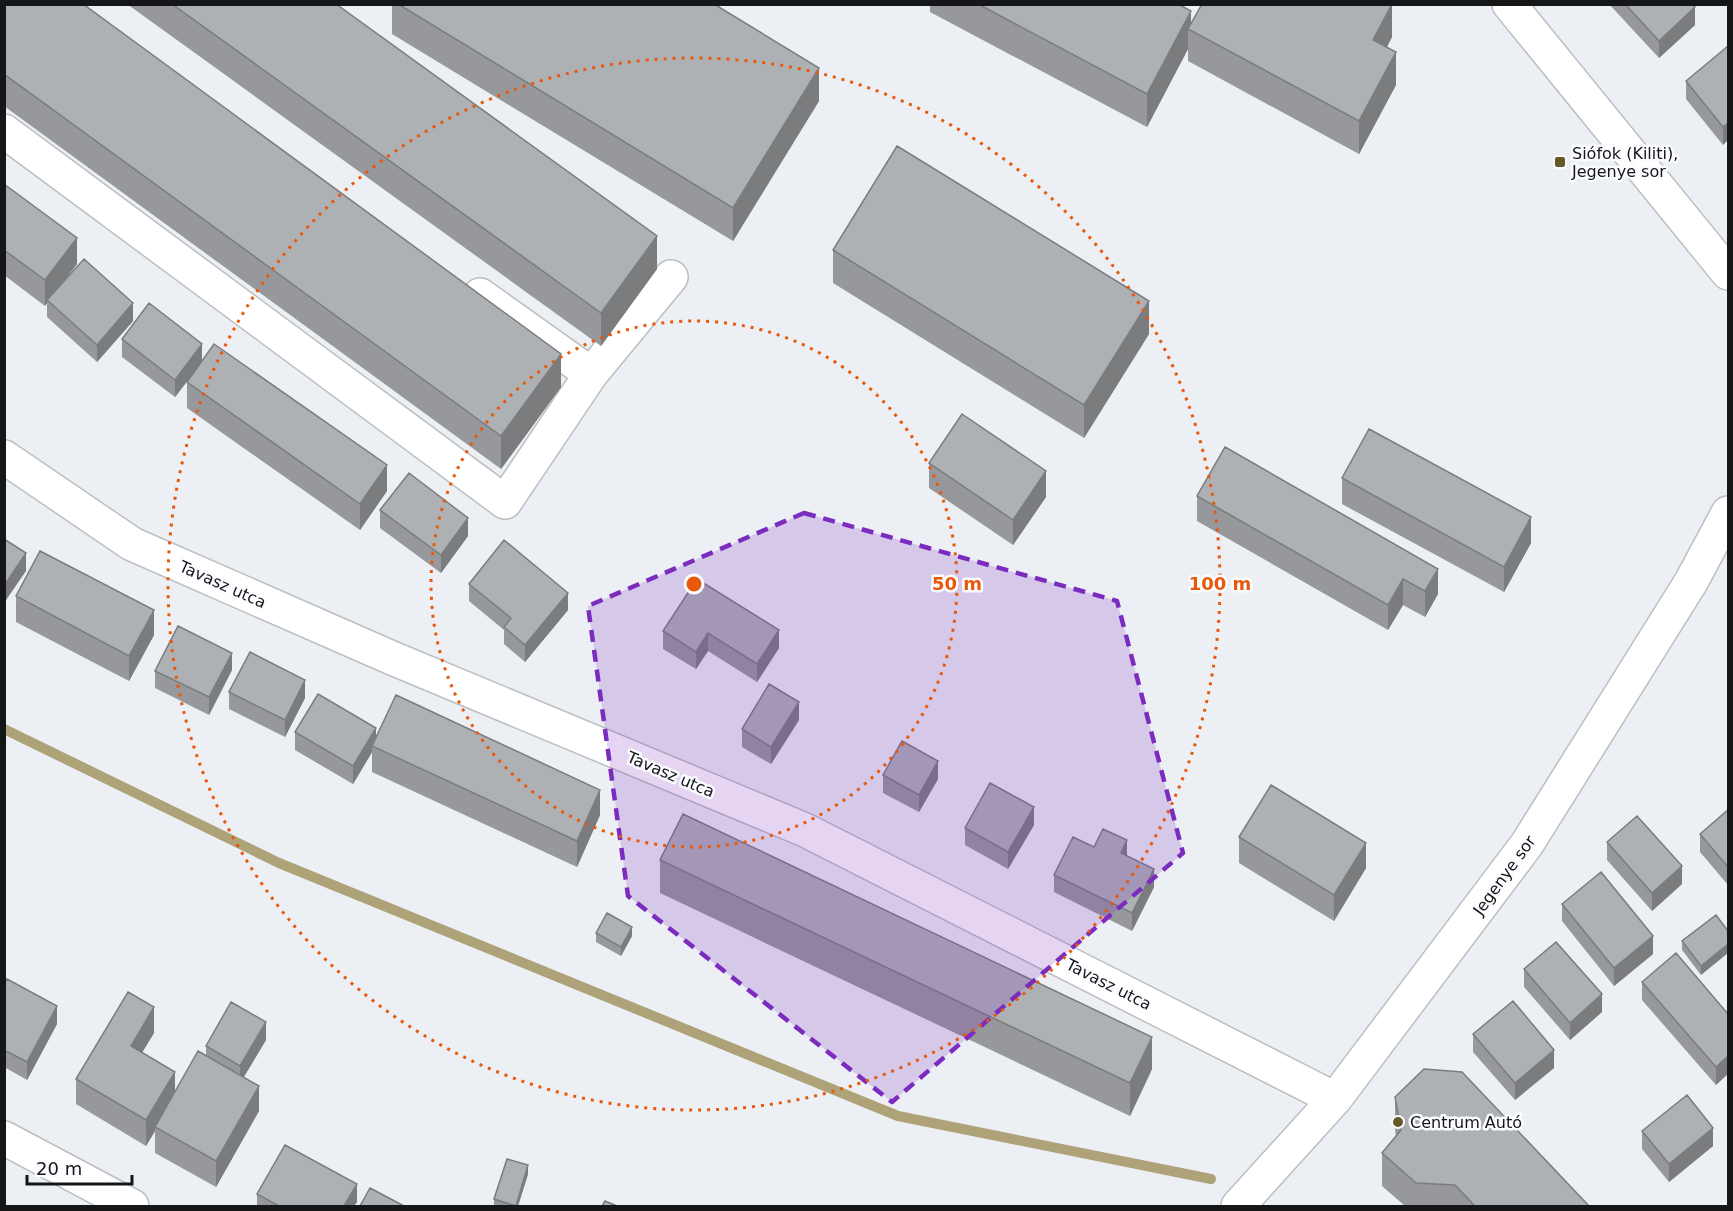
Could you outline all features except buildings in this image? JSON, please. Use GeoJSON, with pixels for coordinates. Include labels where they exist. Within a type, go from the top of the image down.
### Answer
{"type":"FeatureCollection","features":[{"type":"Feature","properties":{"kind":"street"},"geometry":{"type":"LineString","coordinates":[[1509,4],[1728,273]]}},
{"type":"Feature","properties":{"kind":"street"},"geometry":{"type":"LineString","coordinates":[[4,131],[504,502],[591,374],[671,276]]}},
{"type":"Feature","properties":{"kind":"street"},"geometry":{"type":"LineString","coordinates":[[454,277],[591,374]]}},
{"type":"Feature","properties":{"kind":"street","name":"Tavasz utca"},"geometry":{"type":"LineString","coordinates":[[4,457],[132,544],[392,658],[805,830],[1335,1099]]}},
{"type":"Feature","properties":{"kind":"street","name":"Jegenye sor"},"geometry":{"type":"LineString","coordinates":[[1238,1206],[1335,1099],[1527,844],[1690,582],[1728,513]]}},
{"type":"Feature","properties":{"kind":"street"},"geometry":{"type":"LineString","coordinates":[[4,1138],[132,1206]]}},
{"type":"Feature","properties":{"kind":"highlighted area"},"geometry":{"type":"Polygon","coordinates":[[[804,513],[1117,601],[1183,853],[892,1102],[628,896],[588,606],[804,513]]]}},
{"type":"Feature","properties":{"kind":"waterway"},"geometry":{"type":"LineString","coordinates":[[4,729],[279,863],[898,1116],[1211,1179]]}},
{"type":"Feature","properties":{"kind":"place","name":"Siófok (Kiliti), Jegenye sor"},"geometry":{"type":"Point","coordinates":[1560,162]}},
{"type":"Feature","properties":{"kind":"place","name":"Centrum Autó"},"geometry":{"type":"Point","coordinates":[1398,1122]}}]}
